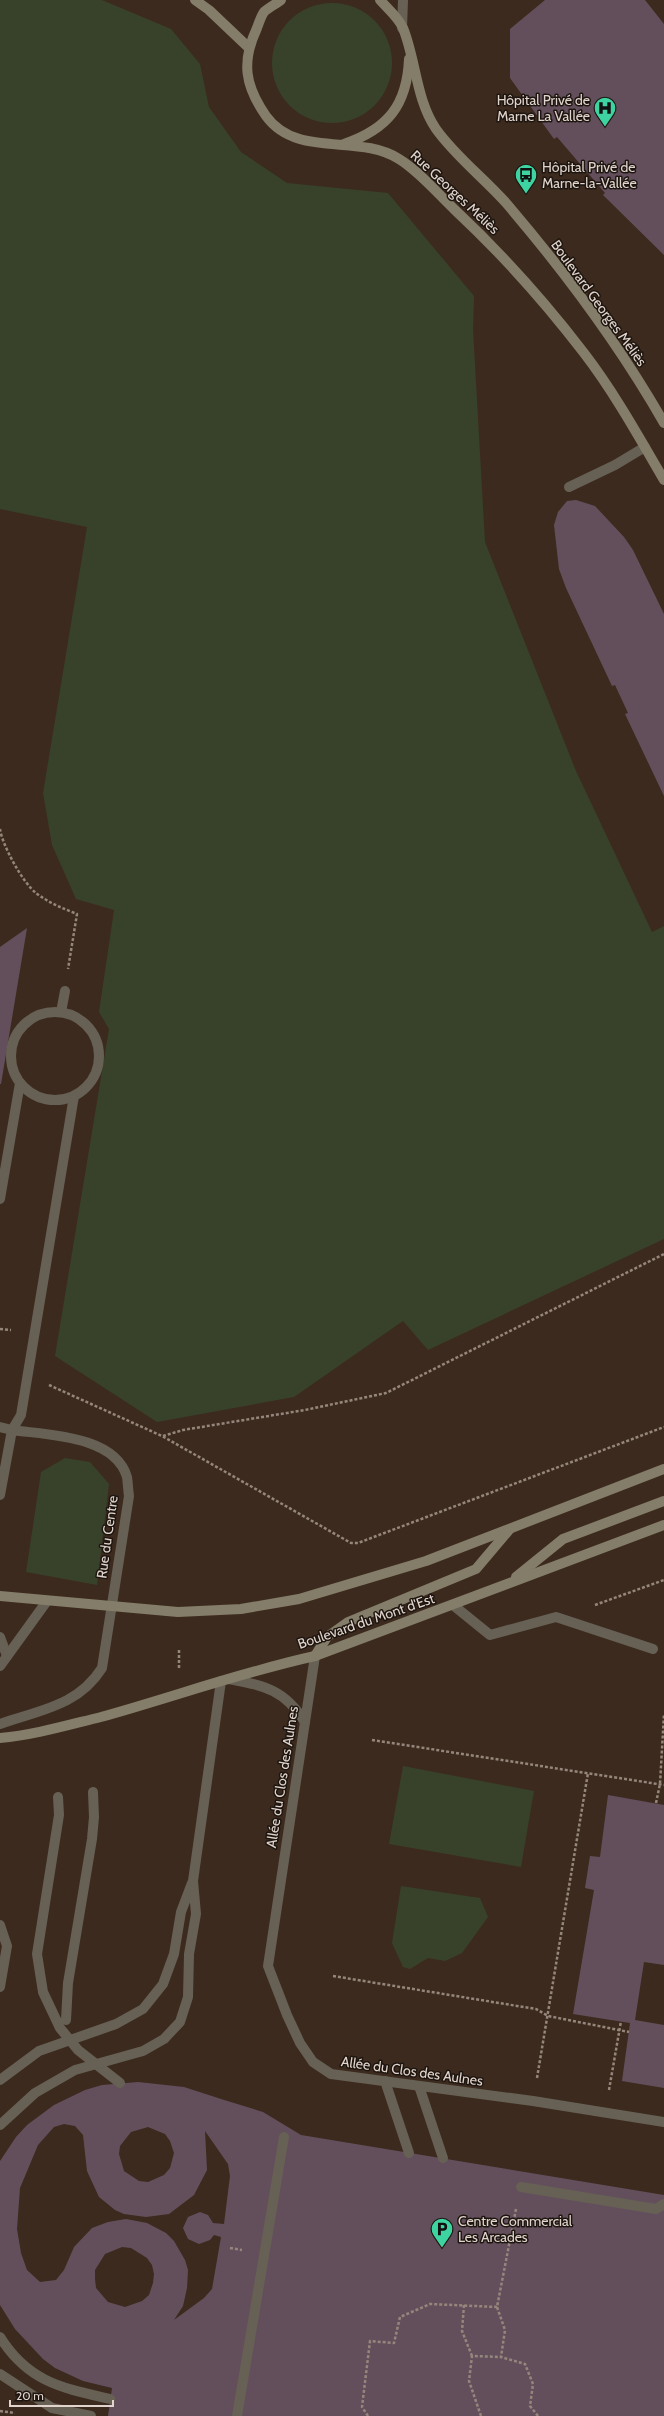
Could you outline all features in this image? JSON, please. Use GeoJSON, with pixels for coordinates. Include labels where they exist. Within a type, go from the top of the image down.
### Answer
{"type":"FeatureCollection","features":[{"type":"Feature","properties":{"kind":"main road"},"geometry":{"type":"LineString","coordinates":[[195,0],[209,10],[248,47]]}},
{"type":"Feature","properties":{"kind":"main road","name":"Rue Georges Méliès"},"geometry":{"type":"LineString","coordinates":[[281,0],[264,12],[248,47],[247,71],[251,90],[267,118],[287,134],[317,144],[343,144],[374,150],[398,158],[500,253],[584,354],[644,447]]}},
{"type":"Feature","properties":{"kind":"main road","name":"Rue Georges Méliès"},"geometry":{"type":"LineString","coordinates":[[380,0],[394,14],[402,28],[426,106],[435,128],[449,145],[506,203]]}},
{"type":"Feature","properties":{"kind":"main road","name":"Rue Georges Méliès"},"geometry":{"type":"LineString","coordinates":[[343,144],[362,138],[380,127],[395,110],[408,82],[409,51]]}},
{"type":"Feature","properties":{"kind":"main road","name":"Boulevard Georges Méliès"},"geometry":{"type":"LineString","coordinates":[[506,203],[589,309],[648,396],[664,423]]}},
{"type":"Feature","properties":{"kind":"main road"},"geometry":{"type":"LineString","coordinates":[[644,447],[664,480]]}},
{"type":"Feature","properties":{"kind":"main road"},"geometry":{"type":"LineString","coordinates":[[0,1596],[184,1612],[242,1609],[298,1599],[426,1561],[664,1469]]}},
{"type":"Feature","properties":{"kind":"main road"},"geometry":{"type":"LineString","coordinates":[[508,1583],[563,1539],[664,1501]]}},
{"type":"Feature","properties":{"kind":"main road","name":"Boulevard du Mont d'Est"},"geometry":{"type":"LineString","coordinates":[[0,1738],[62,1727],[263,1668],[314,1656],[664,1525]]}},
{"type":"Feature","properties":{"kind":"main road"},"geometry":{"type":"LineString","coordinates":[[314,1656],[327,1637],[348,1622],[476,1569],[511,1528]]}},
{"type":"Feature","properties":{"kind":"street"},"geometry":{"type":"LineString","coordinates":[[402,28],[403,0]]}},
{"type":"Feature","properties":{"kind":"street"},"geometry":{"type":"LineString","coordinates":[[569,487],[615,465],[644,447]]}},
{"type":"Feature","properties":{"kind":"street"},"geometry":{"type":"LineString","coordinates":[[61,1012],[65,991]]}},
{"type":"Feature","properties":{"kind":"street"},"geometry":{"type":"LineString","coordinates":[[47,1012],[61,1012],[76,1017],[88,1026],[96,1039],[100,1054],[98,1070],[91,1084],[74,1096],[65,1100],[49,1101],[36,1097],[20,1083],[11,1065],[11,1050],[15,1037],[23,1025],[34,1017],[47,1012]]}},
{"type":"Feature","properties":{"kind":"street"},"geometry":{"type":"LineString","coordinates":[[0,1199],[20,1083]]}},
{"type":"Feature","properties":{"kind":"street"},"geometry":{"type":"LineString","coordinates":[[0,1495],[12,1430],[21,1415],[74,1096]]}},
{"type":"Feature","properties":{"kind":"street","name":"Rue du Centre"},"geometry":{"type":"LineString","coordinates":[[0,1427],[90,1442],[107,1451],[119,1463],[127,1476],[128,1496],[102,1668],[92,1683],[73,1698],[0,1724]]}},
{"type":"Feature","properties":{"kind":"street"},"geometry":{"type":"LineString","coordinates":[[0,1666],[47,1601]]}},
{"type":"Feature","properties":{"kind":"street"},"geometry":{"type":"LineString","coordinates":[[453,1605],[490,1635],[556,1617],[653,1649]]}},
{"type":"Feature","properties":{"kind":"street"},"geometry":{"type":"LineString","coordinates":[[0,1637],[7,1656]]}},
{"type":"Feature","properties":{"kind":"street","name":"Allée du Clos des Aulnes"},"geometry":{"type":"LineString","coordinates":[[314,1656],[268,1966],[287,2015],[300,2043],[313,2062],[331,2074],[533,2101],[664,2122]]}},
{"type":"Feature","properties":{"kind":"street"},"geometry":{"type":"LineString","coordinates":[[0,2080],[39,2052],[116,2024],[143,2009],[163,1984],[174,1954],[181,1912],[193,1882],[225,1680],[267,1686],[283,1695],[295,1706],[305,1722]]}},
{"type":"Feature","properties":{"kind":"street"},"geometry":{"type":"LineString","coordinates":[[66,2020],[68,1983],[92,1839],[94,1817],[93,1792]]}},
{"type":"Feature","properties":{"kind":"street"},"geometry":{"type":"LineString","coordinates":[[58,1797],[60,1815],[37,1954],[43,1992],[60,2028],[78,2050],[120,2083]]}},
{"type":"Feature","properties":{"kind":"street"},"geometry":{"type":"LineString","coordinates":[[0,2126],[35,2093],[75,2070],[143,2051],[164,2039],[180,2022],[188,1997],[189,1954],[196,1914],[193,1882]]}},
{"type":"Feature","properties":{"kind":"street"},"geometry":{"type":"LineString","coordinates":[[0,1925],[7,1946],[0,1988]]}},
{"type":"Feature","properties":{"kind":"street"},"geometry":{"type":"LineString","coordinates":[[385,2081],[409,2153]]}},
{"type":"Feature","properties":{"kind":"street"},"geometry":{"type":"LineString","coordinates":[[419,2086],[443,2158]]}},
{"type":"Feature","properties":{"kind":"street"},"geometry":{"type":"LineString","coordinates":[[237,2416],[284,2137]]}},
{"type":"Feature","properties":{"kind":"street"},"geometry":{"type":"LineString","coordinates":[[521,2187],[656,2209],[664,2204]]}},
{"type":"Feature","properties":{"kind":"street"},"geometry":{"type":"LineString","coordinates":[[0,2337],[25,2368],[58,2387],[110,2399]]}},
{"type":"Feature","properties":{"kind":"street"},"geometry":{"type":"LineString","coordinates":[[0,2374],[52,2408],[91,2416]]}},
{"type":"Feature","properties":{"kind":"path"},"geometry":{"type":"LineString","coordinates":[[0,829],[1,837],[17,868],[35,892],[54,905],[77,914],[65,991]]}},
{"type":"Feature","properties":{"kind":"path"},"geometry":{"type":"LineString","coordinates":[[162,1436],[183,1430],[305,1410],[386,1393],[664,1254]]}},
{"type":"Feature","properties":{"kind":"path"},"geometry":{"type":"LineString","coordinates":[[50,1385],[162,1436],[351,1543],[358,1543],[664,1427]]}},
{"type":"Feature","properties":{"kind":"path"},"geometry":{"type":"LineString","coordinates":[[556,1617],[664,1580]]}},
{"type":"Feature","properties":{"kind":"path"},"geometry":{"type":"LineString","coordinates":[[179,1650],[179,1676]]}},
{"type":"Feature","properties":{"kind":"path"},"geometry":{"type":"LineString","coordinates":[[656,1803],[660,1784],[664,1714]]}},
{"type":"Feature","properties":{"kind":"path"},"geometry":{"type":"LineString","coordinates":[[372,1740],[664,1785]]}},
{"type":"Feature","properties":{"kind":"path"},"geometry":{"type":"LineString","coordinates":[[533,2101],[588,1773]]}},
{"type":"Feature","properties":{"kind":"path"},"geometry":{"type":"LineString","coordinates":[[333,1976],[536,2009],[548,2016],[629,2032]]}},
{"type":"Feature","properties":{"kind":"path"},"geometry":{"type":"LineString","coordinates":[[606,2113],[621,2021]]}},
{"type":"Feature","properties":{"kind":"path"},"geometry":{"type":"LineString","coordinates":[[500,2357],[505,2330],[496,2307],[521,2187]]}},
{"type":"Feature","properties":{"kind":"path"},"geometry":{"type":"LineString","coordinates":[[368,2416],[362,2407],[370,2341],[394,2343],[400,2317],[430,2304],[496,2307]]}},
{"type":"Feature","properties":{"kind":"path"},"geometry":{"type":"LineString","coordinates":[[464,2305],[462,2331],[472,2356],[469,2381],[481,2416]]}},
{"type":"Feature","properties":{"kind":"path"},"geometry":{"type":"LineString","coordinates":[[472,2356],[500,2357],[525,2364],[533,2384],[530,2406],[538,2416]]}},
{"type":"Feature","properties":{"kind":"green space"},"geometry":{"type":"Polygon","coordinates":[[[0,0],[102,0],[171,29],[200,64],[209,107],[241,152],[287,183],[388,193],[474,296],[473,329],[485,542],[576,771],[652,932],[664,926],[664,1239],[428,1350],[403,1321],[294,1397],[157,1422],[55,1356],[109,1029],[99,1012],[114,910],[76,899],[52,845],[43,793],[87,527],[0,509],[0,0]]]}},
{"type":"Feature","properties":{"kind":"green space"},"geometry":{"type":"Polygon","coordinates":[[[332,3],[355,8],[365,13],[374,21],[382,30],[387,40],[392,63],[387,86],[382,96],[374,105],[365,113],[355,118],[332,123],[309,118],[299,113],[290,105],[282,96],[277,86],[272,63],[277,40],[282,30],[290,21],[299,13],[309,8],[332,3]]]}},
{"type":"Feature","properties":{"kind":"green space"},"geometry":{"type":"Polygon","coordinates":[[[65,1458],[90,1462],[109,1484],[97,1585],[26,1572],[41,1472],[65,1458]]]}},
{"type":"Feature","properties":{"kind":"green space"},"geometry":{"type":"Polygon","coordinates":[[[403,1766],[534,1791],[521,1867],[389,1844],[403,1766]]]}},
{"type":"Feature","properties":{"kind":"green space"},"geometry":{"type":"Polygon","coordinates":[[[401,1886],[480,1898],[488,1917],[462,1953],[445,1961],[428,1958],[410,1969],[403,1967],[392,1943],[401,1886]]]}},
{"type":"Feature","properties":{"kind":"building","name":"Hôpital Privé de Marne La Vallée"},"geometry":{"type":"Polygon","coordinates":[[[545,0],[645,0],[664,24],[664,255],[603,195],[605,193],[557,137],[554,139],[510,78],[510,29],[545,0]]]}},
{"type":"Feature","properties":{"kind":"building"},"geometry":{"type":"Polygon","coordinates":[[[576,500],[595,506],[624,537],[633,550],[664,614],[664,796],[625,714],[628,713],[615,685],[612,686],[566,588],[559,569],[554,525],[558,512],[567,501],[576,500]]]}},
{"type":"Feature","properties":{"kind":"building"},"geometry":{"type":"Polygon","coordinates":[[[27,928],[1,1084],[0,1084],[0,947],[27,928]]]}},
{"type":"Feature","properties":{"kind":"building"},"geometry":{"type":"Polygon","coordinates":[[[608,1795],[664,1805],[664,1965],[644,1962],[635,2020],[664,2025],[664,2088],[622,2081],[630,2023],[573,2014],[594,1890],[585,1888],[590,1856],[600,1857],[608,1795]]]}},
{"type":"Feature","properties":{"kind":"building","name":"Centre Commercial Les Arcades"},"geometry":{"type":"Polygon","coordinates":[[[138,2082],[184,2087],[263,2112],[301,2135],[664,2195],[664,2416],[108,2416],[112,2388],[83,2381],[55,2368],[43,2359],[15,2329],[0,2305],[0,2161],[16,2137],[27,2125],[54,2105],[85,2090],[102,2085],[138,2082]],[[64,2124],[54,2127],[38,2145],[20,2188],[17,2229],[21,2253],[27,2270],[40,2282],[56,2280],[64,2270],[74,2247],[92,2228],[108,2222],[126,2219],[147,2223],[166,2233],[174,2241],[185,2260],[188,2270],[187,2288],[183,2306],[174,2320],[204,2298],[212,2289],[221,2237],[214,2235],[210,2240],[199,2244],[188,2239],[183,2228],[188,2217],[200,2212],[208,2215],[213,2223],[224,2224],[230,2176],[228,2164],[205,2131],[207,2170],[194,2195],[169,2214],[146,2217],[124,2214],[115,2210],[99,2197],[87,2171],[83,2135],[75,2126],[64,2124]],[[148,2127],[131,2132],[120,2146],[119,2154],[124,2171],[139,2181],[148,2182],[164,2175],[170,2168],[174,2153],[170,2141],[165,2134],[148,2127]],[[122,2247],[105,2254],[95,2270],[95,2279],[96,2288],[108,2302],[125,2307],[142,2301],[149,2295],[154,2274],[152,2265],[147,2258],[131,2248],[122,2247]]]}},
{"type":"Feature","properties":{"kind":"place","name":"Hôpital Privé de Marne La Vallée"},"geometry":{"type":"Point","coordinates":[605,128]}},
{"type":"Feature","properties":{"kind":"place","name":"Hôpital Privé de Marne-la-Vallée"},"geometry":{"type":"Point","coordinates":[526,194]}},
{"type":"Feature","properties":{"kind":"place","name":"Centre Commercial Les Arcades"},"geometry":{"type":"Point","coordinates":[442,2248]}}]}
